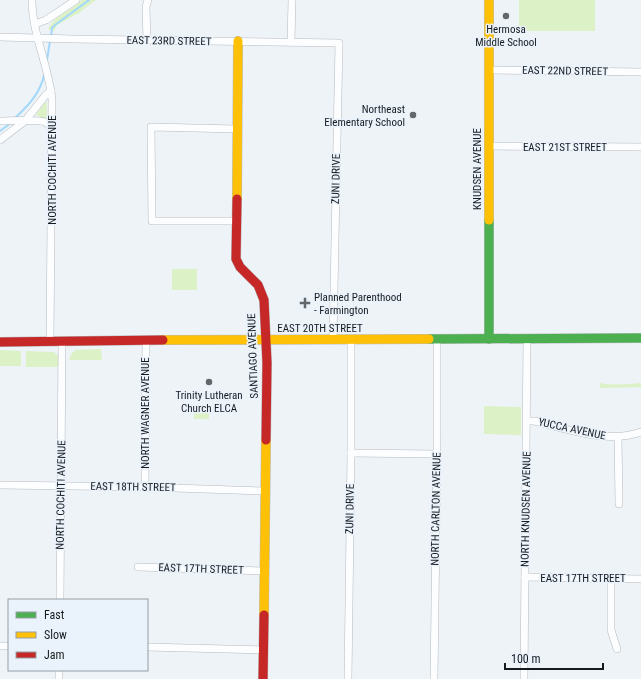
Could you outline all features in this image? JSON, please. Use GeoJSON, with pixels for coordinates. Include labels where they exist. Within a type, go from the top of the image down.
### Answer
{"type":"FeatureCollection","features":[{"type":"Feature","properties":{"kind":"street","name":"NORTH COCHITI AVENUE"},"geometry":{"type":"LineString","coordinates":[[32,0],[35,24],[51,90],[50,342]]}},
{"type":"Feature","properties":{"kind":"street"},"geometry":{"type":"LineString","coordinates":[[35,24],[46,20],[76,0]]}},
{"type":"Feature","properties":{"kind":"street"},"geometry":{"type":"LineString","coordinates":[[146,40],[146,7],[148,0]]}},
{"type":"Feature","properties":{"kind":"street"},"geometry":{"type":"LineString","coordinates":[[291,42],[292,0]]}},
{"type":"Feature","properties":{"kind":"street","name":"KNUDSEN AVENUE"},"geometry":{"type":"LineString","coordinates":[[489,0],[489,339]]}},
{"type":"Feature","properties":{"kind":"street","name":"EAST 23RD STREET"},"geometry":{"type":"LineString","coordinates":[[0,37],[339,43]]}},
{"type":"Feature","properties":{"kind":"street","name":"SANTIAGO AVENUE"},"geometry":{"type":"LineString","coordinates":[[238,41],[236,258],[240,268],[258,285],[262,295],[267,363],[263,679]]}},
{"type":"Feature","properties":{"kind":"street","name":"ZUNI DRIVE"},"geometry":{"type":"LineString","coordinates":[[333,340],[339,43]]}},
{"type":"Feature","properties":{"kind":"street","name":"EAST 22ND STREET"},"geometry":{"type":"LineString","coordinates":[[490,70],[641,72]]}},
{"type":"Feature","properties":{"kind":"street"},"geometry":{"type":"LineString","coordinates":[[0,140],[25,121],[51,90]]}},
{"type":"Feature","properties":{"kind":"street"},"geometry":{"type":"LineString","coordinates":[[0,121],[25,121],[35,119],[45,122],[52,129]]}},
{"type":"Feature","properties":{"kind":"street"},"geometry":{"type":"LineString","coordinates":[[236,221],[152,221],[151,128],[237,129]]}},
{"type":"Feature","properties":{"kind":"street","name":"EAST 21ST STREET"},"geometry":{"type":"LineString","coordinates":[[489,146],[641,147]]}},
{"type":"Feature","properties":{"kind":"street","name":"EAST 20TH STREET"},"geometry":{"type":"LineString","coordinates":[[0,342],[641,338]]}},
{"type":"Feature","properties":{"kind":"street","name":"NORTH CARLTON AVENUE"},"geometry":{"type":"LineString","coordinates":[[434,679],[437,339]]}},
{"type":"Feature","properties":{"kind":"street","name":"NORTH KNUDSEN AVENUE"},"geometry":{"type":"LineString","coordinates":[[524,679],[527,339]]}},
{"type":"Feature","properties":{"kind":"street","name":"NORTH WAGNER AVENUE"},"geometry":{"type":"LineString","coordinates":[[145,487],[146,340]]}},
{"type":"Feature","properties":{"kind":"street","name":"ZUNI DRIVE"},"geometry":{"type":"LineString","coordinates":[[348,679],[351,340]]}},
{"type":"Feature","properties":{"kind":"street","name":"NORTH COCHITI AVENUE"},"geometry":{"type":"LineString","coordinates":[[60,599],[62,342]]}},
{"type":"Feature","properties":{"kind":"street","name":"YUCCA AVENUE"},"geometry":{"type":"LineString","coordinates":[[527,421],[534,421],[603,436],[618,437],[641,432]]}},
{"type":"Feature","properties":{"kind":"street"},"geometry":{"type":"LineString","coordinates":[[618,437],[619,504]]}},
{"type":"Feature","properties":{"kind":"street"},"geometry":{"type":"LineString","coordinates":[[351,453],[437,454]]}},
{"type":"Feature","properties":{"kind":"street","name":"EAST 18TH STREET"},"geometry":{"type":"LineString","coordinates":[[0,485],[265,490]]}},
{"type":"Feature","properties":{"kind":"street","name":"EAST 17TH STREET"},"geometry":{"type":"LineString","coordinates":[[138,567],[264,571]]}},
{"type":"Feature","properties":{"kind":"street","name":"EAST 17TH STREET"},"geometry":{"type":"LineString","coordinates":[[525,577],[641,579]]}},
{"type":"Feature","properties":{"kind":"street"},"geometry":{"type":"LineString","coordinates":[[611,578],[611,630],[617,649]]}},
{"type":"Feature","properties":{"kind":"street"},"geometry":{"type":"LineString","coordinates":[[148,647],[263,650]]}},
{"type":"Feature","properties":{"kind":"green space"},"geometry":{"type":"Polygon","coordinates":[[[82,0],[96,0],[79,13],[57,25],[54,31],[48,29],[55,20],[82,0]]]}},
{"type":"Feature","properties":{"kind":"green space"},"geometry":{"type":"Polygon","coordinates":[[[519,0],[595,0],[595,31],[519,31],[519,0]]]}},
{"type":"Feature","properties":{"kind":"green space"},"geometry":{"type":"Polygon","coordinates":[[[45,102],[47,103],[47,117],[45,119],[36,115],[45,102]]]}},
{"type":"Feature","properties":{"kind":"green space"},"geometry":{"type":"Polygon","coordinates":[[[172,269],[197,269],[197,290],[172,290],[172,269]]]}},
{"type":"Feature","properties":{"kind":"green space"},"geometry":{"type":"Polygon","coordinates":[[[101,349],[102,360],[69,360],[71,354],[76,350],[101,349]]]}},
{"type":"Feature","properties":{"kind":"green space"},"geometry":{"type":"Polygon","coordinates":[[[0,350],[21,351],[21,366],[0,366],[0,350]]]}},
{"type":"Feature","properties":{"kind":"green space"},"geometry":{"type":"Polygon","coordinates":[[[26,351],[54,352],[59,357],[59,367],[26,367],[26,351]]]}},
{"type":"Feature","properties":{"kind":"green space"},"geometry":{"type":"Polygon","coordinates":[[[600,383],[615,385],[641,383],[641,387],[600,388],[600,383]]]}},
{"type":"Feature","properties":{"kind":"green space"},"geometry":{"type":"Polygon","coordinates":[[[484,406],[521,407],[521,435],[484,434],[484,406]]]}},
{"type":"Feature","properties":{"kind":"green space"},"geometry":{"type":"Polygon","coordinates":[[[194,409],[209,409],[209,419],[194,419],[194,409]]]}},
{"type":"Feature","properties":{"kind":"waterway"},"geometry":{"type":"LineString","coordinates":[[51,37],[52,28],[55,25],[89,0]]}},
{"type":"Feature","properties":{"kind":"waterway"},"geometry":{"type":"LineString","coordinates":[[47,60],[50,41]]}},
{"type":"Feature","properties":{"kind":"waterway"},"geometry":{"type":"LineString","coordinates":[[15,118],[25,109],[37,93],[44,75]]}},
{"type":"Feature","properties":{"kind":"waterway"},"geometry":{"type":"LineString","coordinates":[[0,131],[11,123]]}},
{"type":"Feature","properties":{"kind":"traffic: fast"},"geometry":{"type":"LineString","coordinates":[[489,220],[489,339]]}},
{"type":"Feature","properties":{"kind":"traffic: fast"},"geometry":{"type":"LineString","coordinates":[[429,339],[641,338]]}},
{"type":"Feature","properties":{"kind":"traffic: slow"},"geometry":{"type":"LineString","coordinates":[[489,0],[489,220]]}},
{"type":"Feature","properties":{"kind":"traffic: slow"},"geometry":{"type":"LineString","coordinates":[[237,199],[238,41]]}},
{"type":"Feature","properties":{"kind":"traffic: slow"},"geometry":{"type":"LineString","coordinates":[[163,340],[429,339]]}},
{"type":"Feature","properties":{"kind":"traffic: slow"},"geometry":{"type":"LineString","coordinates":[[264,615],[266,440]]}},
{"type":"Feature","properties":{"kind":"traffic: jam"},"geometry":{"type":"LineString","coordinates":[[237,199],[236,259],[240,267],[258,285],[264,300],[267,363],[266,440]]}},
{"type":"Feature","properties":{"kind":"traffic: jam"},"geometry":{"type":"LineString","coordinates":[[0,342],[163,340]]}},
{"type":"Feature","properties":{"kind":"traffic: jam"},"geometry":{"type":"LineString","coordinates":[[263,679],[264,615]]}},
{"type":"Feature","properties":{"kind":"place","name":"Hermosa Middle School"},"geometry":{"type":"Point","coordinates":[506,16]}},
{"type":"Feature","properties":{"kind":"place","name":"Northeast Elementary School"},"geometry":{"type":"Point","coordinates":[413,115]}},
{"type":"Feature","properties":{"kind":"place","name":"Planned Parenthood - Farmington"},"geometry":{"type":"Point","coordinates":[305,303]}},
{"type":"Feature","properties":{"kind":"place","name":"Trinity Lutheran Church ELCA"},"geometry":{"type":"Point","coordinates":[209,382]}}]}
